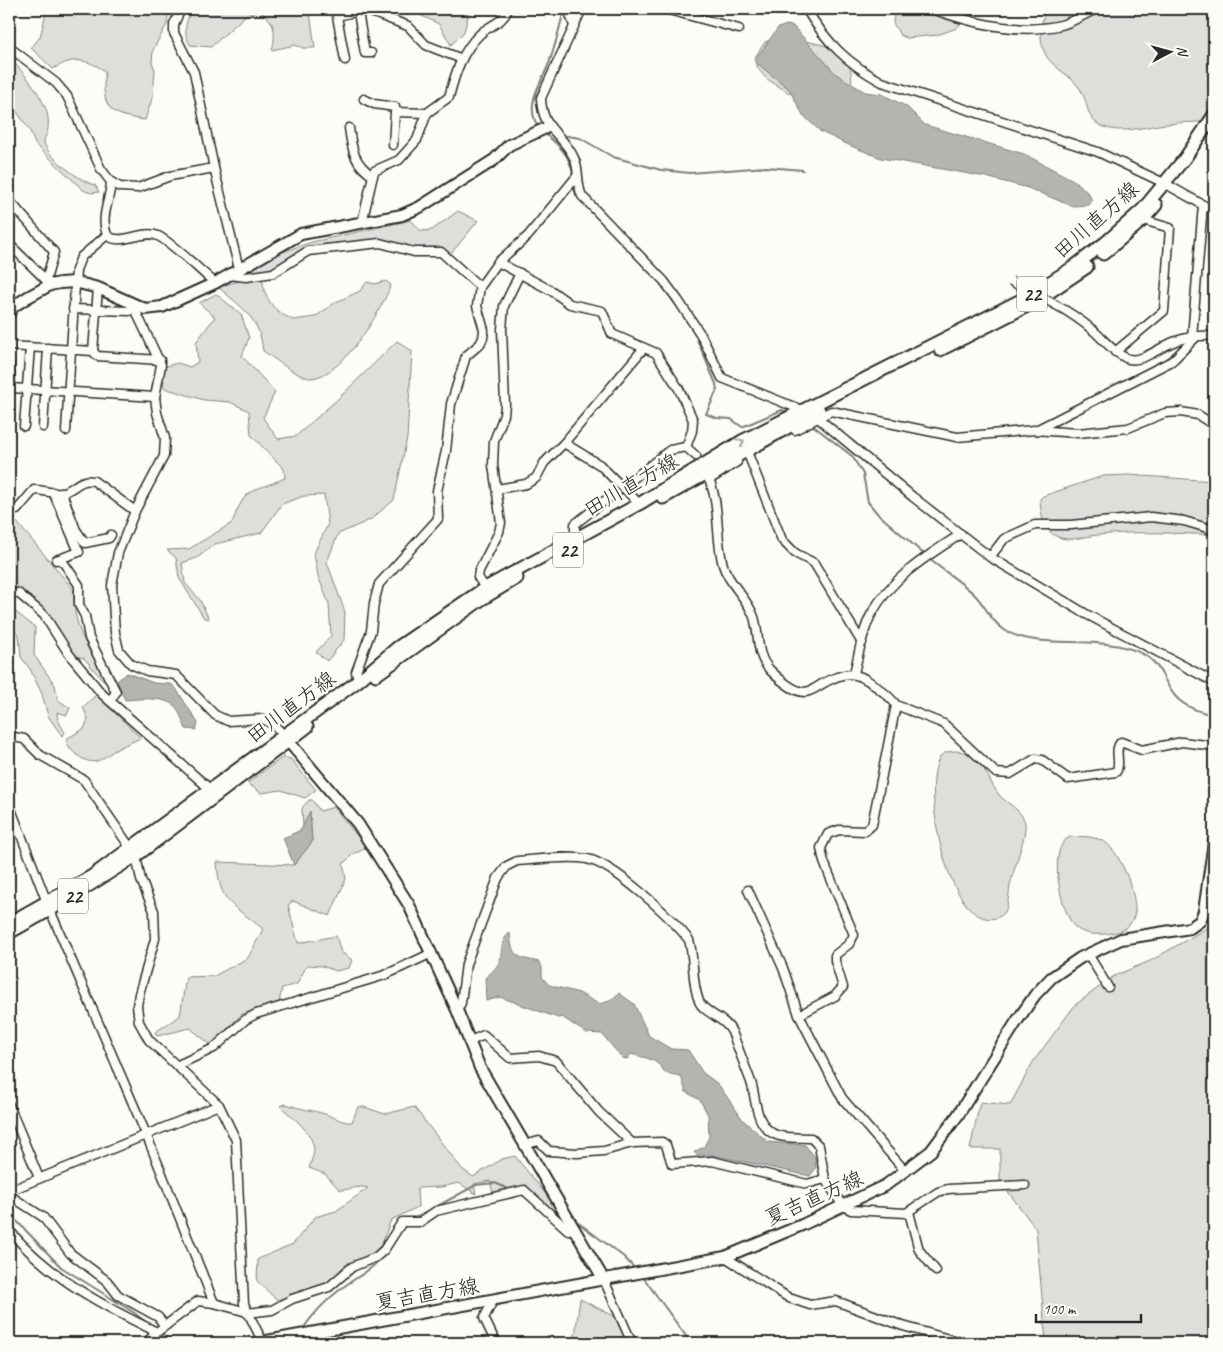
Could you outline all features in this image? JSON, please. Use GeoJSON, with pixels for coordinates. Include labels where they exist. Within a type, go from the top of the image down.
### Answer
{"type":"FeatureCollection","features":[{"type":"Feature","properties":{"kind":"main road","name":"田川直方線"},"geometry":{"type":"LineString","coordinates":[[134,852],[211,790],[482,599],[810,415],[1036,302],[1064,284],[1143,220],[1214,115]]}},
{"type":"Feature","properties":{"kind":"main road","name":"田川直方線"},"geometry":{"type":"LineString","coordinates":[[9,933],[92,876],[134,852],[286,738],[398,648],[485,588],[639,504],[742,441],[1026,298],[1072,268],[1106,242],[1168,185],[1214,129]]}},
{"type":"Feature","properties":{"kind":"main road","name":"田川直方線"},"geometry":{"type":"LineString","coordinates":[[9,923],[49,906]]}},
{"type":"Feature","properties":{"kind":"street"},"geometry":{"type":"LineString","coordinates":[[180,9],[174,24],[174,33],[194,72],[214,168],[239,269]]}},
{"type":"Feature","properties":{"kind":"street"},"geometry":{"type":"LineString","coordinates":[[362,223],[374,171],[393,164],[417,140],[427,113],[449,97],[454,76],[470,45],[481,33],[505,18],[508,9]]}},
{"type":"Feature","properties":{"kind":"street"},"geometry":{"type":"LineString","coordinates":[[568,9],[574,26]]}},
{"type":"Feature","properties":{"kind":"street"},"geometry":{"type":"LineString","coordinates":[[582,9],[542,98],[543,129],[574,156],[582,196],[664,281],[678,300],[701,335],[722,378],[802,410]]}},
{"type":"Feature","properties":{"kind":"street"},"geometry":{"type":"LineString","coordinates":[[665,9],[739,29]]}},
{"type":"Feature","properties":{"kind":"street"},"geometry":{"type":"LineString","coordinates":[[806,9],[835,49],[853,65],[882,82],[1098,152],[1168,185],[1214,211]]}},
{"type":"Feature","properties":{"kind":"street"},"geometry":{"type":"LineString","coordinates":[[932,9],[993,25],[1025,29],[1061,25],[1096,9]]}},
{"type":"Feature","properties":{"kind":"street"},"geometry":{"type":"LineString","coordinates":[[1203,9],[1214,12]]}},
{"type":"Feature","properties":{"kind":"street"},"geometry":{"type":"LineString","coordinates":[[345,60],[337,16],[358,12],[371,12],[408,26],[426,45],[462,59]]}},
{"type":"Feature","properties":{"kind":"street"},"geometry":{"type":"LineString","coordinates":[[358,12],[365,53],[371,52]]}},
{"type":"Feature","properties":{"kind":"street"},"geometry":{"type":"LineString","coordinates":[[9,48],[56,83],[67,96],[101,169],[111,182],[120,188],[138,188],[170,176],[214,168]]}},
{"type":"Feature","properties":{"kind":"street"},"geometry":{"type":"LineString","coordinates":[[364,99],[374,104],[395,106],[393,145]]}},
{"type":"Feature","properties":{"kind":"street"},"geometry":{"type":"LineString","coordinates":[[394,112],[427,113]]}},
{"type":"Feature","properties":{"kind":"street"},"geometry":{"type":"LineString","coordinates":[[349,128],[352,154],[364,171],[373,176]]}},
{"type":"Feature","properties":{"kind":"street"},"geometry":{"type":"LineString","coordinates":[[73,309],[162,307],[215,283],[301,234],[402,215],[420,207],[494,160],[509,145],[543,129]]}},
{"type":"Feature","properties":{"kind":"street"},"geometry":{"type":"LineString","coordinates":[[358,681],[356,672],[371,631],[374,603],[379,584],[438,519],[437,491],[446,451],[452,404],[466,356],[480,344],[483,338],[484,330],[477,306],[480,287],[498,262],[528,236],[577,176]]}},
{"type":"Feature","properties":{"kind":"street"},"geometry":{"type":"LineString","coordinates":[[111,182],[104,225],[107,234],[116,239],[148,233],[160,236],[215,283]]}},
{"type":"Feature","properties":{"kind":"street"},"geometry":{"type":"LineString","coordinates":[[9,200],[54,252],[48,282]]}},
{"type":"Feature","properties":{"kind":"street"},"geometry":{"type":"LineString","coordinates":[[1034,430],[1172,361],[1195,337],[1203,205]]}},
{"type":"Feature","properties":{"kind":"street"},"geometry":{"type":"LineString","coordinates":[[1115,352],[1164,311],[1170,228],[1143,220]]}},
{"type":"Feature","properties":{"kind":"street"},"geometry":{"type":"LineString","coordinates":[[66,431],[76,270],[81,258],[107,234]]}},
{"type":"Feature","properties":{"kind":"street"},"geometry":{"type":"LineString","coordinates":[[227,275],[246,277],[273,273],[308,251],[380,243],[414,252],[441,252],[480,287]]}},
{"type":"Feature","properties":{"kind":"street"},"geometry":{"type":"LineString","coordinates":[[9,244],[48,282]]}},
{"type":"Feature","properties":{"kind":"street"},"geometry":{"type":"LineString","coordinates":[[498,262],[520,273],[570,304],[602,311],[612,334],[656,353],[679,389],[693,420],[692,431],[686,447]]}},
{"type":"Feature","properties":{"kind":"street"},"geometry":{"type":"LineString","coordinates":[[485,588],[478,577],[479,571],[499,532],[501,523],[493,452],[494,440],[504,415],[505,405],[502,329],[504,306],[520,273]]}},
{"type":"Feature","properties":{"kind":"street"},"geometry":{"type":"LineString","coordinates":[[1010,281],[1056,304],[1093,331],[1115,352],[1128,359],[1136,360],[1162,346],[1195,337],[1214,336]]}},
{"type":"Feature","properties":{"kind":"street"},"geometry":{"type":"LineString","coordinates":[[9,313],[14,306],[48,282],[75,282],[98,288],[131,308],[160,360],[161,365],[155,397],[157,413],[165,438],[164,456],[135,511],[118,553],[112,585],[115,633],[119,650],[131,664],[147,671],[176,675],[215,715],[228,721],[263,719],[274,725],[358,824],[382,858],[409,905],[457,1010],[468,1042],[480,1068],[604,1280],[632,1343]]}},
{"type":"Feature","properties":{"kind":"street"},"geometry":{"type":"LineString","coordinates":[[98,288],[93,351],[97,356],[160,360]]}},
{"type":"Feature","properties":{"kind":"street"},"geometry":{"type":"LineString","coordinates":[[9,346],[93,351]]}},
{"type":"Feature","properties":{"kind":"street"},"geometry":{"type":"LineString","coordinates":[[24,426],[30,347]]}},
{"type":"Feature","properties":{"kind":"street"},"geometry":{"type":"LineString","coordinates":[[43,427],[48,348]]}},
{"type":"Feature","properties":{"kind":"street"},"geometry":{"type":"LineString","coordinates":[[497,488],[531,481],[544,463],[564,443],[643,349]]}},
{"type":"Feature","properties":{"kind":"street"},"geometry":{"type":"LineString","coordinates":[[9,363],[11,388],[155,397]]}},
{"type":"Feature","properties":{"kind":"street"},"geometry":{"type":"LineString","coordinates":[[1214,425],[1198,416],[1181,412],[1165,413],[1128,428],[1078,432],[1034,430],[957,437],[831,411],[748,454],[708,478],[722,563],[727,578],[754,617],[758,648],[763,662],[772,672],[795,689],[804,692],[811,691],[832,678],[854,673],[867,679],[893,700],[896,705],[944,724],[987,766],[1003,774],[1010,774],[1035,759],[1042,760],[1068,779],[1116,772],[1119,768],[1117,750],[1121,742],[1142,750],[1182,742],[1214,746]]}},
{"type":"Feature","properties":{"kind":"street"},"geometry":{"type":"LineString","coordinates":[[818,418],[913,497],[990,557],[1086,614],[1214,682]]}},
{"type":"Feature","properties":{"kind":"street"},"geometry":{"type":"LineString","coordinates":[[564,443],[600,465],[639,504]]}},
{"type":"Feature","properties":{"kind":"street"},"geometry":{"type":"LineString","coordinates":[[686,447],[696,456]]}},
{"type":"Feature","properties":{"kind":"street"},"geometry":{"type":"LineString","coordinates":[[575,538],[575,524],[670,450],[686,447]]}},
{"type":"Feature","properties":{"kind":"street"},"geometry":{"type":"LineString","coordinates":[[748,454],[782,540],[795,553],[814,563],[862,643]]}},
{"type":"Feature","properties":{"kind":"street"},"geometry":{"type":"LineString","coordinates":[[9,508],[16,510],[34,490],[62,493],[81,480],[94,481],[135,511]]}},
{"type":"Feature","properties":{"kind":"street"},"geometry":{"type":"LineString","coordinates":[[53,492],[78,552],[58,560],[79,585],[79,605],[85,616],[88,638],[116,692],[110,701]]}},
{"type":"Feature","properties":{"kind":"street"},"geometry":{"type":"LineString","coordinates":[[62,493],[76,530],[85,543],[109,538],[111,534]]}},
{"type":"Feature","properties":{"kind":"street"},"geometry":{"type":"LineString","coordinates":[[990,557],[1004,539],[1035,525],[1071,525],[1151,517],[1184,521],[1214,530]]}},
{"type":"Feature","properties":{"kind":"street"},"geometry":{"type":"LineString","coordinates":[[854,673],[871,614],[888,590],[906,571],[961,534]]}},
{"type":"Feature","properties":{"kind":"street"},"geometry":{"type":"LineString","coordinates":[[9,594],[18,593],[44,615],[69,654],[110,701],[211,790]]}},
{"type":"Feature","properties":{"kind":"street"},"geometry":{"type":"LineString","coordinates":[[799,1015],[835,996],[843,987],[835,962],[835,955],[849,944],[854,935],[824,862],[821,848],[828,834],[839,830],[865,831],[872,825],[896,705]]}},
{"type":"Feature","properties":{"kind":"street"},"geometry":{"type":"LineString","coordinates":[[9,736],[24,739],[40,755],[79,775],[134,852],[154,911],[155,939],[139,994],[137,1006],[139,1022],[150,1040],[219,1105],[236,1140],[244,1304],[260,1343]]}},
{"type":"Feature","properties":{"kind":"street"},"geometry":{"type":"LineString","coordinates":[[9,804],[49,906],[146,1134],[214,1303]]}},
{"type":"Feature","properties":{"kind":"street","name":"夏吉直方線"},"geometry":{"type":"LineString","coordinates":[[260,1343],[725,1257],[886,1185],[906,1172],[931,1151],[958,1115],[1035,995],[1051,978],[1088,954],[1121,939],[1190,928],[1200,921],[1204,910],[1214,842]]}},
{"type":"Feature","properties":{"kind":"street"},"geometry":{"type":"LineString","coordinates":[[457,1010],[461,1003],[466,964],[498,878],[507,866],[517,861],[585,858],[598,862],[628,882],[689,940],[692,952],[694,986],[700,1004],[725,1021],[730,1029],[751,1083],[759,1116],[767,1130],[777,1136],[811,1138],[819,1146],[825,1179],[842,1206],[851,1210],[909,1212],[938,1192],[948,1189],[1025,1185]]}},
{"type":"Feature","properties":{"kind":"street"},"geometry":{"type":"LineString","coordinates":[[748,890],[783,968],[799,1015],[842,1098],[906,1172]]}},
{"type":"Feature","properties":{"kind":"street"},"geometry":{"type":"LineString","coordinates":[[178,1065],[214,1048],[245,1020],[256,1014],[384,974],[432,953]]}},
{"type":"Feature","properties":{"kind":"street"},"geometry":{"type":"LineString","coordinates":[[1088,954],[1108,986]]}},
{"type":"Feature","properties":{"kind":"street"},"geometry":{"type":"LineString","coordinates":[[468,1042],[484,1035],[510,1058],[539,1056],[556,1061],[598,1112],[632,1142]]}},
{"type":"Feature","properties":{"kind":"street"},"geometry":{"type":"LineString","coordinates":[[9,1105],[39,1178]]}},
{"type":"Feature","properties":{"kind":"street"},"geometry":{"type":"LineString","coordinates":[[9,1192],[219,1105]]}},
{"type":"Feature","properties":{"kind":"street"},"geometry":{"type":"LineString","coordinates":[[524,1145],[539,1141],[549,1151],[577,1153],[604,1150],[632,1142],[662,1142],[666,1145],[672,1164],[712,1161],[807,1184],[825,1179]]}},
{"type":"Feature","properties":{"kind":"street"},"geometry":{"type":"LineString","coordinates":[[146,1343],[157,1332],[198,1301],[214,1303],[247,1313],[272,1310],[292,1299],[329,1287],[352,1267],[380,1254],[402,1222],[420,1222],[436,1211],[524,1190],[568,1230],[573,1229]]}},
{"type":"Feature","properties":{"kind":"street"},"geometry":{"type":"LineString","coordinates":[[9,1195],[43,1217],[70,1253],[107,1281],[118,1295],[158,1317],[165,1326]]}},
{"type":"Feature","properties":{"kind":"street"},"geometry":{"type":"LineString","coordinates":[[909,1212],[919,1250],[936,1271]]}},
{"type":"Feature","properties":{"kind":"street"},"geometry":{"type":"LineString","coordinates":[[9,1230],[42,1265],[72,1287],[157,1332]]}},
{"type":"Feature","properties":{"kind":"street"},"geometry":{"type":"LineString","coordinates":[[725,1257],[789,1298],[810,1305],[836,1301],[903,1326],[963,1343]]}},
{"type":"Feature","properties":{"kind":"street"},"geometry":{"type":"LineString","coordinates":[[493,1301],[484,1318],[496,1343]]}},
{"type":"Feature","properties":{"kind":"shaded area"},"geometry":{"type":"Polygon","coordinates":[[[47,9],[169,9],[167,24],[153,50],[152,62],[155,70],[153,96],[145,120],[123,116],[110,108],[104,94],[105,71],[85,61],[67,62],[53,69],[31,48],[40,37],[47,9]]]}},
{"type":"Feature","properties":{"kind":"shaded area"},"geometry":{"type":"Polygon","coordinates":[[[193,9],[312,9],[310,12],[315,48],[303,48],[295,45],[272,50],[273,26],[268,18],[258,11],[246,15],[211,47],[190,45],[186,36],[186,27],[193,9]]]}},
{"type":"Feature","properties":{"kind":"shaded area"},"geometry":{"type":"Polygon","coordinates":[[[407,9],[470,9],[464,32],[451,45],[439,24],[407,9]]]}},
{"type":"Feature","properties":{"kind":"shaded area"},"geometry":{"type":"Polygon","coordinates":[[[899,9],[973,9],[957,28],[937,35],[907,38],[900,35],[893,23],[894,15],[899,9]]]}},
{"type":"Feature","properties":{"kind":"shaded area"},"geometry":{"type":"Polygon","coordinates":[[[1046,9],[1214,9],[1214,122],[1174,123],[1125,130],[1111,129],[1096,123],[1089,113],[1083,95],[1077,85],[1047,58],[1041,38],[1042,23],[1046,9]]]}},
{"type":"Feature","properties":{"kind":"shaded area"},"geometry":{"type":"Polygon","coordinates":[[[787,25],[793,26],[836,74],[865,92],[882,94],[907,107],[925,125],[1024,154],[1077,182],[1089,194],[1092,201],[1089,205],[1072,206],[1028,188],[986,177],[881,158],[821,132],[803,115],[789,89],[754,61],[778,28],[787,25]]]}},
{"type":"Feature","properties":{"kind":"shaded area"},"geometry":{"type":"Polygon","coordinates":[[[770,40],[804,41],[827,46],[837,51],[845,58],[850,68],[852,78],[850,95],[815,104],[791,94],[767,79],[758,69],[755,57],[765,42],[770,40]]]}},
{"type":"Feature","properties":{"kind":"shaded area"},"geometry":{"type":"Polygon","coordinates":[[[9,57],[34,87],[42,100],[48,117],[47,134],[44,141],[50,154],[65,168],[95,185],[99,192],[91,193],[83,190],[35,144],[30,131],[9,100],[9,57]]]}},
{"type":"Feature","properties":{"kind":"shaded area"},"geometry":{"type":"Polygon","coordinates":[[[458,211],[478,221],[449,256],[380,240],[308,250],[274,270],[252,273],[251,267],[282,252],[312,242],[411,220],[421,231],[432,230],[458,211]]]}},
{"type":"Feature","properties":{"kind":"shaded area"},"geometry":{"type":"Polygon","coordinates":[[[253,277],[261,277],[267,298],[280,312],[293,320],[315,317],[336,302],[360,291],[367,282],[375,284],[386,281],[391,285],[369,326],[347,355],[335,367],[322,375],[310,378],[292,371],[263,351],[254,322],[242,308],[218,287],[253,277]]]}},
{"type":"Feature","properties":{"kind":"shaded area"},"geometry":{"type":"Polygon","coordinates":[[[216,294],[241,314],[249,338],[242,356],[275,392],[263,418],[278,439],[296,436],[340,397],[397,341],[412,351],[407,438],[394,500],[370,520],[338,534],[327,562],[345,612],[344,640],[327,661],[316,652],[331,636],[329,604],[318,576],[314,553],[328,524],[324,495],[304,496],[282,504],[261,533],[215,544],[197,558],[182,563],[185,583],[200,600],[209,619],[204,618],[179,578],[176,558],[167,550],[189,549],[232,523],[241,502],[246,496],[257,489],[285,478],[284,469],[251,435],[249,411],[230,402],[204,400],[164,388],[163,375],[166,366],[178,363],[190,367],[198,362],[196,342],[215,317],[199,303],[216,294]]]}},
{"type":"Feature","properties":{"kind":"shaded area"},"geometry":{"type":"Polygon","coordinates":[[[1129,475],[1214,481],[1214,535],[1127,533],[1066,539],[1051,533],[1045,525],[1040,499],[1043,496],[1103,476],[1129,475]]]}},
{"type":"Feature","properties":{"kind":"shaded area"},"geometry":{"type":"Polygon","coordinates":[[[15,520],[74,590],[74,603],[79,627],[88,649],[108,681],[105,683],[84,658],[74,656],[53,623],[9,578],[9,534],[15,520]]]}},
{"type":"Feature","properties":{"kind":"shaded area"},"geometry":{"type":"Polygon","coordinates":[[[9,607],[35,627],[34,655],[55,685],[58,700],[70,708],[67,715],[57,712],[58,720],[65,733],[62,736],[48,716],[42,694],[30,669],[21,657],[19,635],[9,626],[9,607]]]}},
{"type":"Feature","properties":{"kind":"shaded area"},"geometry":{"type":"Polygon","coordinates":[[[127,673],[154,683],[171,684],[175,687],[198,723],[196,730],[186,729],[178,710],[168,702],[154,699],[125,700],[117,681],[127,673]]]}},
{"type":"Feature","properties":{"kind":"shaded area"},"geometry":{"type":"Polygon","coordinates":[[[96,695],[141,738],[100,760],[90,761],[73,752],[66,739],[84,729],[88,719],[83,707],[96,695]]]}},
{"type":"Feature","properties":{"kind":"shaded area"},"geometry":{"type":"Polygon","coordinates":[[[954,751],[967,753],[979,762],[1000,796],[1018,811],[1025,823],[1024,836],[1010,886],[1008,903],[1005,912],[996,918],[979,916],[964,902],[952,880],[942,853],[936,824],[935,773],[941,755],[954,751]]]}},
{"type":"Feature","properties":{"kind":"shaded area"},"geometry":{"type":"Polygon","coordinates":[[[283,757],[291,759],[316,790],[305,798],[281,790],[261,793],[247,783],[283,757]]]}},
{"type":"Feature","properties":{"kind":"shaded area"},"geometry":{"type":"Polygon","coordinates":[[[309,800],[312,800],[320,811],[334,807],[367,848],[353,854],[343,864],[346,879],[330,916],[293,901],[288,905],[298,943],[336,936],[341,952],[352,960],[349,968],[336,971],[322,966],[307,965],[297,984],[282,988],[279,1003],[242,1014],[211,1045],[190,1028],[157,1036],[155,1032],[180,1016],[186,977],[214,976],[248,958],[263,929],[229,902],[221,887],[217,862],[294,865],[312,842],[310,813],[303,827],[302,808],[309,800]]]}},
{"type":"Feature","properties":{"kind":"shaded area"},"geometry":{"type":"Polygon","coordinates":[[[310,811],[312,842],[294,865],[283,838],[301,830],[310,811]]]}},
{"type":"Feature","properties":{"kind":"shaded area"},"geometry":{"type":"Polygon","coordinates":[[[1070,837],[1095,838],[1109,845],[1115,852],[1129,881],[1135,908],[1133,919],[1123,930],[1104,934],[1089,934],[1075,927],[1070,919],[1061,895],[1057,866],[1063,843],[1070,837]]]}},
{"type":"Feature","properties":{"kind":"shaded area"},"geometry":{"type":"Polygon","coordinates":[[[1214,924],[1214,1343],[1046,1343],[1036,1229],[1000,1181],[1000,1149],[970,1149],[980,1102],[1010,1105],[1033,1062],[1075,1005],[1114,976],[1150,961],[1214,924]]]}},
{"type":"Feature","properties":{"kind":"shaded area"},"geometry":{"type":"Polygon","coordinates":[[[510,933],[514,952],[525,959],[539,962],[542,967],[542,977],[549,985],[579,993],[599,1004],[610,1001],[619,993],[634,1004],[649,1036],[671,1049],[688,1050],[703,1073],[718,1084],[743,1120],[768,1142],[805,1145],[815,1157],[816,1168],[810,1176],[712,1155],[697,1155],[694,1152],[704,1147],[709,1137],[708,1115],[700,1100],[686,1092],[681,1076],[665,1073],[659,1065],[647,1058],[631,1054],[627,1059],[622,1058],[602,1034],[586,1033],[562,1017],[558,1018],[500,997],[486,1001],[485,978],[498,964],[503,941],[510,933]]]}},
{"type":"Feature","properties":{"kind":"shaded area"},"geometry":{"type":"Polygon","coordinates":[[[286,1104],[349,1122],[352,1122],[358,1107],[364,1107],[385,1114],[414,1107],[462,1169],[473,1177],[502,1159],[515,1156],[557,1208],[554,1215],[526,1185],[493,1193],[490,1181],[474,1184],[476,1194],[459,1183],[441,1187],[417,1188],[418,1207],[391,1220],[381,1245],[371,1255],[344,1266],[327,1285],[277,1300],[257,1281],[258,1259],[293,1244],[315,1217],[336,1211],[368,1188],[340,1190],[325,1174],[309,1168],[314,1151],[310,1136],[280,1106],[286,1104]]]}},
{"type":"Feature","properties":{"kind":"shaded area"},"geometry":{"type":"Polygon","coordinates":[[[580,1299],[622,1320],[628,1343],[574,1343],[580,1299]]]}},
{"type":"Feature","properties":{"kind":"waterway"},"geometry":{"type":"LineString","coordinates":[[538,127],[534,118],[533,102],[555,45],[563,14],[560,9]]}},
{"type":"Feature","properties":{"kind":"waterway"},"geometry":{"type":"LineString","coordinates":[[543,132],[563,151],[570,163],[573,176]]}},
{"type":"Feature","properties":{"kind":"waterway"},"geometry":{"type":"LineString","coordinates":[[561,135],[580,138],[613,157],[661,170],[690,173],[766,167],[803,170]]}},
{"type":"Feature","properties":{"kind":"waterway"},"geometry":{"type":"LineString","coordinates":[[573,186],[576,195],[660,283],[694,332],[717,390],[706,414],[717,418],[731,419],[742,427],[782,410],[786,412]]}},
{"type":"Feature","properties":{"kind":"waterway"},"geometry":{"type":"LineString","coordinates":[[811,424],[852,456],[863,474],[868,502],[877,513],[926,556]]}},
{"type":"Feature","properties":{"kind":"waterway"},"geometry":{"type":"LineString","coordinates":[[929,559],[974,594],[992,619],[1006,631],[1020,637],[1036,640],[1109,644],[1143,654],[1157,666],[1172,692],[1180,701],[1196,710],[1214,715]]}},
{"type":"Feature","properties":{"kind":"waterway"},"geometry":{"type":"LineString","coordinates":[[414,1219],[476,1185],[495,1183],[511,1190]]}},
{"type":"Feature","properties":{"kind":"waterway"},"geometry":{"type":"LineString","coordinates":[[520,1194],[529,1199]]}},
{"type":"Feature","properties":{"kind":"waterway"},"geometry":{"type":"LineString","coordinates":[[549,1209],[561,1213]]}},
{"type":"Feature","properties":{"kind":"waterway"},"geometry":{"type":"LineString","coordinates":[[9,1213],[61,1267],[133,1312],[150,1325]]}},
{"type":"Feature","properties":{"kind":"waterway"},"geometry":{"type":"LineString","coordinates":[[572,1218],[624,1257],[636,1270]]}},
{"type":"Feature","properties":{"kind":"waterway"},"geometry":{"type":"LineString","coordinates":[[302,1330],[331,1297],[370,1269],[384,1254]]}},
{"type":"Feature","properties":{"kind":"waterway"},"geometry":{"type":"LineString","coordinates":[[643,1277],[691,1343]]}},
{"type":"Feature","properties":{"kind":"waterway"},"geometry":{"type":"LineString","coordinates":[[159,1332],[173,1343]]}}]}
